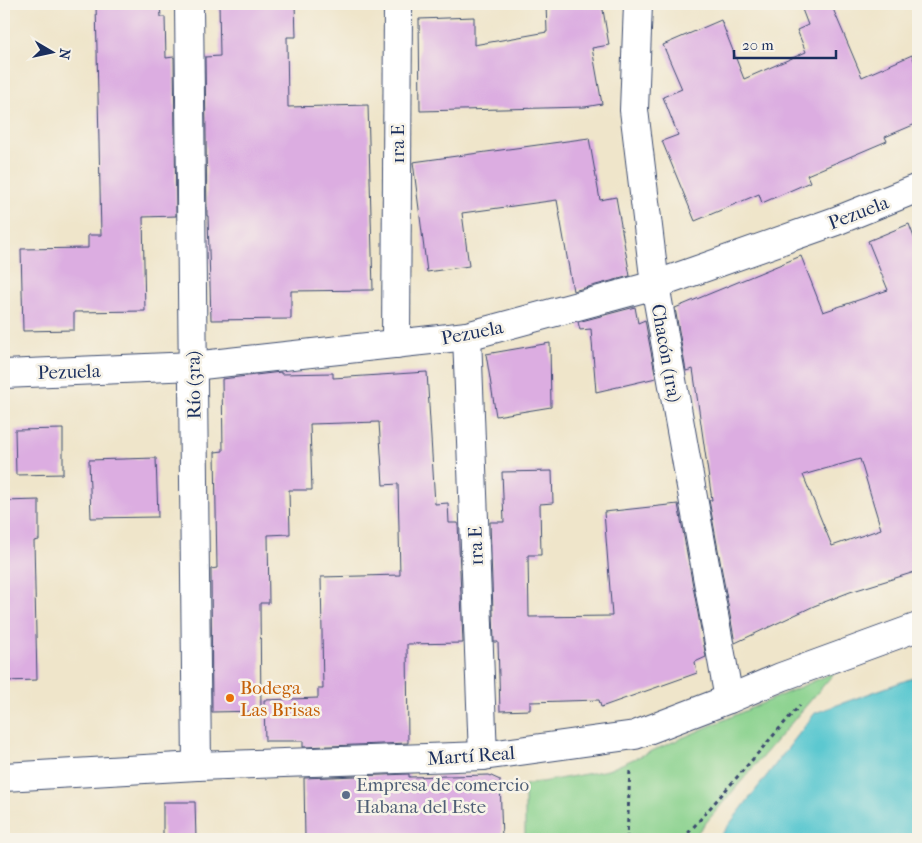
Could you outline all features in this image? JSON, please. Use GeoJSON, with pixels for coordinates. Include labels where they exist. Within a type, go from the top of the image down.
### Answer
{"type":"FeatureCollection","features":[{"type":"Feature","properties":{"kind":"main road","name":"Río (3ra)"},"geometry":{"type":"LineString","coordinates":[[189,4],[197,766]]}},
{"type":"Feature","properties":{"kind":"main road","name":"1ra E"},"geometry":{"type":"LineString","coordinates":[[396,344],[398,4]]}},
{"type":"Feature","properties":{"kind":"main road","name":"Chacón (1ra)"},"geometry":{"type":"LineString","coordinates":[[638,4],[634,110],[655,285],[728,699]]}},
{"type":"Feature","properties":{"kind":"main road","name":"Pezuela"},"geometry":{"type":"LineString","coordinates":[[4,374],[193,366],[467,336],[655,285],[836,221],[918,188]]}},
{"type":"Feature","properties":{"kind":"main road","name":"1ra E"},"geometry":{"type":"LineString","coordinates":[[467,336],[483,756]]}},
{"type":"Feature","properties":{"kind":"main road","name":"Martí Real"},"geometry":{"type":"LineString","coordinates":[[4,777],[197,766],[483,756],[635,735],[781,677],[918,627]]}},
{"type":"Feature","properties":{"kind":"path"},"geometry":{"type":"LineString","coordinates":[[683,839],[801,705]]}},
{"type":"Feature","properties":{"kind":"green space"},"geometry":{"type":"Polygon","coordinates":[[[835,672],[692,839],[525,839],[525,785],[608,770],[835,672]]]}},
{"type":"Feature","properties":{"kind":"water"},"geometry":{"type":"Polygon","coordinates":[[[918,676],[918,839],[718,839],[815,713],[918,676]]]}},
{"type":"Feature","properties":{"kind":"building"},"geometry":{"type":"Polygon","coordinates":[[[96,4],[160,4],[161,17],[165,17],[166,58],[174,57],[176,216],[143,217],[145,311],[74,312],[74,330],[23,331],[21,249],[88,248],[88,235],[101,235],[96,4]]]}},
{"type":"Feature","properties":{"kind":"building"},"geometry":{"type":"Polygon","coordinates":[[[219,4],[295,4],[296,37],[287,37],[288,107],[368,105],[373,290],[291,291],[291,319],[211,320],[207,216],[205,57],[220,56],[219,4]]]}},
{"type":"Feature","properties":{"kind":"building"},"geometry":{"type":"Polygon","coordinates":[[[546,4],[602,4],[609,45],[592,48],[602,104],[585,107],[420,111],[419,19],[474,17],[474,45],[547,32],[546,4]]]}},
{"type":"Feature","properties":{"kind":"building"},"geometry":{"type":"Polygon","coordinates":[[[800,4],[831,4],[862,77],[912,55],[918,71],[918,123],[885,137],[887,141],[807,175],[810,182],[762,203],[759,194],[695,221],[662,141],[678,135],[663,97],[682,89],[663,45],[721,20],[744,79],[806,52],[797,30],[808,25],[800,4]]]}},
{"type":"Feature","properties":{"kind":"building"},"geometry":{"type":"Polygon","coordinates":[[[589,138],[600,200],[616,197],[630,276],[573,291],[557,200],[462,213],[469,266],[427,272],[413,162],[589,138]]]}},
{"type":"Feature","properties":{"kind":"building"},"geometry":{"type":"Polygon","coordinates":[[[909,224],[918,248],[918,571],[850,592],[814,606],[735,643],[709,500],[712,500],[693,369],[686,371],[675,308],[801,256],[823,312],[888,290],[868,241],[909,224]],[[860,459],[803,475],[832,546],[881,529],[860,459]]]}},
{"type":"Feature","properties":{"kind":"building"},"geometry":{"type":"Polygon","coordinates":[[[635,307],[638,323],[645,320],[656,378],[596,392],[591,329],[580,330],[578,322],[635,307]]]}},
{"type":"Feature","properties":{"kind":"building"},"geometry":{"type":"Polygon","coordinates":[[[550,343],[551,407],[496,416],[486,354],[550,343]]]}},
{"type":"Feature","properties":{"kind":"building"},"geometry":{"type":"Polygon","coordinates":[[[281,372],[281,374],[333,373],[333,378],[427,372],[435,504],[448,503],[449,523],[458,523],[463,643],[407,644],[408,743],[303,747],[303,741],[265,741],[264,700],[318,698],[318,689],[323,689],[321,577],[400,575],[398,484],[383,485],[379,422],[310,424],[312,490],[289,490],[290,534],[268,535],[269,603],[260,603],[261,711],[212,712],[211,569],[217,568],[215,452],[223,451],[222,379],[281,372]]]}},
{"type":"Feature","properties":{"kind":"building"},"geometry":{"type":"Polygon","coordinates":[[[63,429],[63,474],[16,475],[15,430],[63,429]]]}},
{"type":"Feature","properties":{"kind":"building"},"geometry":{"type":"Polygon","coordinates":[[[156,458],[158,517],[91,518],[89,460],[156,458]]]}},
{"type":"Feature","properties":{"kind":"building"},"geometry":{"type":"Polygon","coordinates":[[[552,471],[553,503],[540,504],[541,555],[528,555],[529,617],[612,616],[604,512],[678,504],[706,657],[695,662],[697,673],[601,707],[599,700],[530,702],[530,710],[500,711],[498,642],[494,642],[490,522],[504,522],[502,472],[552,471]]]}},
{"type":"Feature","properties":{"kind":"building"},"geometry":{"type":"Polygon","coordinates":[[[39,500],[39,540],[34,541],[37,680],[4,681],[4,501],[39,500]]]}},
{"type":"Feature","properties":{"kind":"building"},"geometry":{"type":"Polygon","coordinates":[[[409,774],[409,777],[489,775],[500,780],[502,839],[305,839],[304,778],[409,774]]]}},
{"type":"Feature","properties":{"kind":"building"},"geometry":{"type":"Polygon","coordinates":[[[163,802],[195,802],[196,839],[163,839],[163,802]]]}},
{"type":"Feature","properties":{"kind":"place","name":"Bodega Las Brisas"},"geometry":{"type":"Point","coordinates":[230,698]}},
{"type":"Feature","properties":{"kind":"place","name":"Empresa de comercio Habana del Este"},"geometry":{"type":"Point","coordinates":[346,795]}}]}
